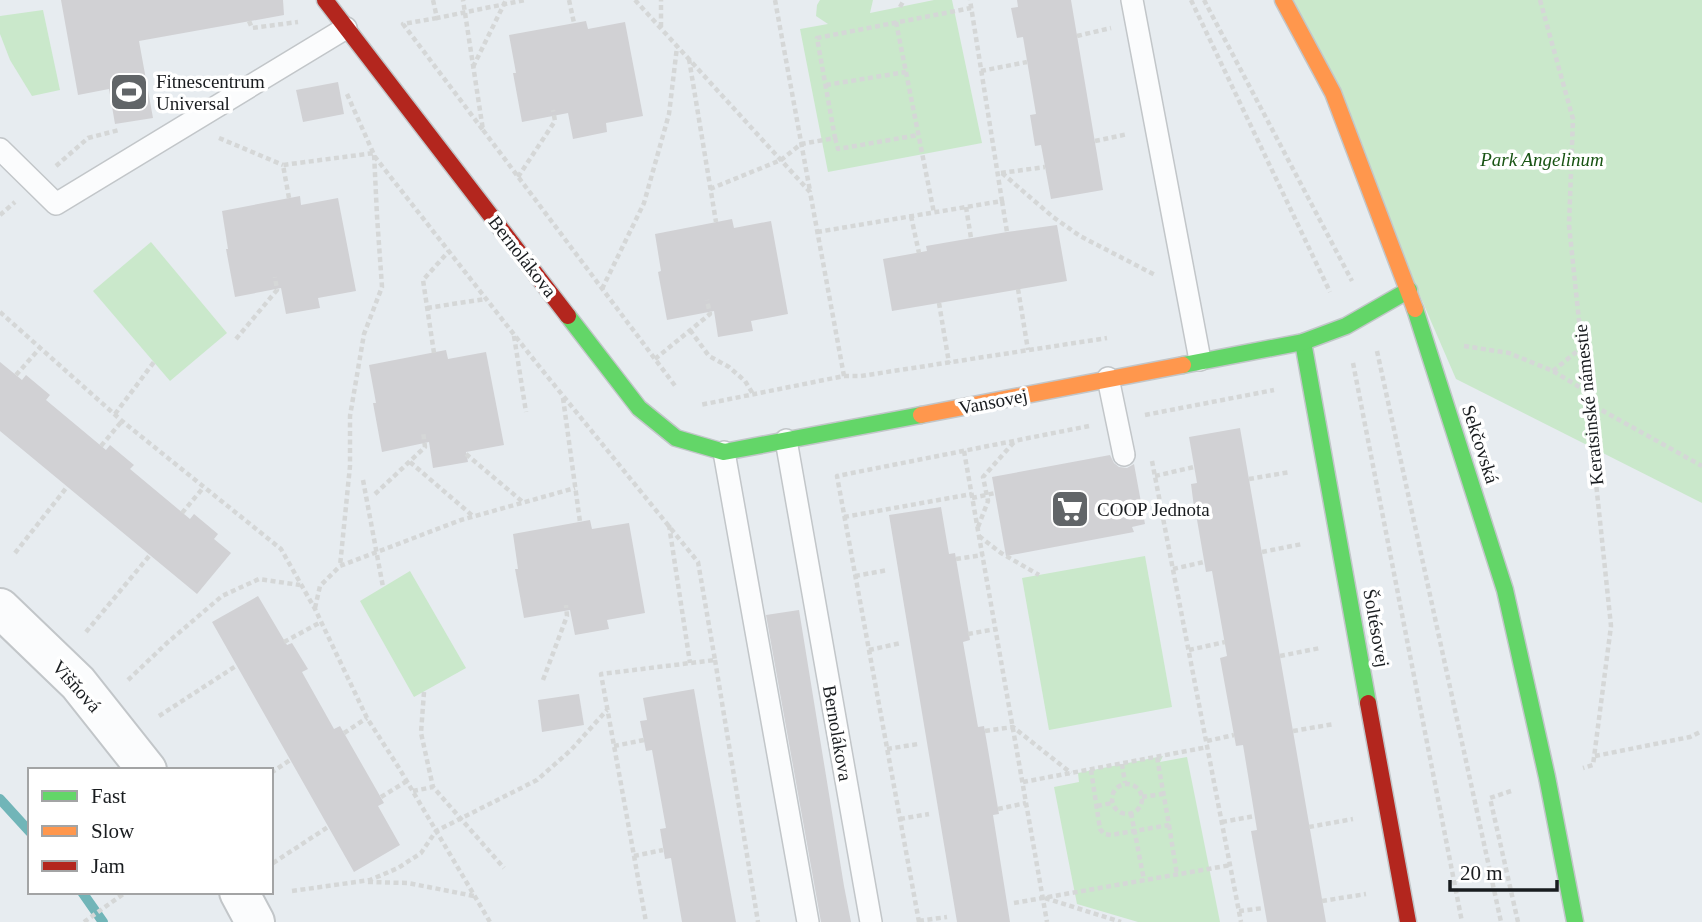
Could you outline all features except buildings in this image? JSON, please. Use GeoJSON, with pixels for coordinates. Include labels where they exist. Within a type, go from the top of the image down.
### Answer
{"type":"FeatureCollection","features":[{"type":"Feature","properties":{"kind":"street","name":"Bernolákova"},"geometry":{"type":"LineString","coordinates":[[324,0],[639,408],[676,438],[724,452],[786,440]]}},
{"type":"Feature","properties":{"kind":"street","name":"Sekčovská"},"geometry":{"type":"LineString","coordinates":[[1283,0],[1333,93],[1409,290],[1505,590],[1547,777],[1575,922]]}},
{"type":"Feature","properties":{"kind":"street","name":"Vansovej"},"geometry":{"type":"LineString","coordinates":[[786,440],[1303,342],[1346,326],[1409,290]]}},
{"type":"Feature","properties":{"kind":"street","name":"Šoltésovej"},"geometry":{"type":"LineString","coordinates":[[1303,342],[1408,922]]}},
{"type":"Feature","properties":{"kind":"street","name":"Višňová"},"geometry":{"type":"LineString","coordinates":[[0,608],[78,684],[145,768]]}},
{"type":"Feature","properties":{"kind":"street"},"geometry":{"type":"LineString","coordinates":[[240,894],[255,922]]}},
{"type":"Feature","properties":{"kind":"lane"},"geometry":{"type":"LineString","coordinates":[[1132,0],[1200,360]]}},
{"type":"Feature","properties":{"kind":"lane"},"geometry":{"type":"LineString","coordinates":[[0,149],[56,204],[346,28]]}},
{"type":"Feature","properties":{"kind":"lane"},"geometry":{"type":"LineString","coordinates":[[1108,379],[1124,455]]}},
{"type":"Feature","properties":{"kind":"lane","name":"Bernolákova"},"geometry":{"type":"LineString","coordinates":[[786,440],[871,922]]}},
{"type":"Feature","properties":{"kind":"lane"},"geometry":{"type":"LineString","coordinates":[[724,452],[808,922]]}},
{"type":"Feature","properties":{"kind":"path"},"geometry":{"type":"LineString","coordinates":[[433,0],[437,18]]}},
{"type":"Feature","properties":{"kind":"path"},"geometry":{"type":"LineString","coordinates":[[463,0],[483,130]]}},
{"type":"Feature","properties":{"kind":"path"},"geometry":{"type":"LineString","coordinates":[[525,0],[403,24],[677,387]]}},
{"type":"Feature","properties":{"kind":"path"},"geometry":{"type":"LineString","coordinates":[[569,0],[573,23]]}},
{"type":"Feature","properties":{"kind":"path"},"geometry":{"type":"LineString","coordinates":[[635,0],[810,192]]}},
{"type":"Feature","properties":{"kind":"path"},"geometry":{"type":"LineString","coordinates":[[661,0],[661,29]]}},
{"type":"Feature","properties":{"kind":"path"},"geometry":{"type":"LineString","coordinates":[[775,0],[844,376]]}},
{"type":"Feature","properties":{"kind":"path"},"geometry":{"type":"LineString","coordinates":[[900,7],[904,0]]}},
{"type":"Feature","properties":{"kind":"path"},"geometry":{"type":"LineString","coordinates":[[970,0],[1000,173],[1007,232]]}},
{"type":"Feature","properties":{"kind":"path"},"geometry":{"type":"LineString","coordinates":[[1204,0],[1369,313],[1501,922]]}},
{"type":"Feature","properties":{"kind":"path","name":"Keratsinské námestie"},"geometry":{"type":"LineString","coordinates":[[1540,0],[1573,119],[1569,225],[1611,626],[1595,756]]}},
{"type":"Feature","properties":{"kind":"path"},"geometry":{"type":"LineString","coordinates":[[473,68],[505,2]]}},
{"type":"Feature","properties":{"kind":"path"},"geometry":{"type":"LineString","coordinates":[[918,135],[838,149],[817,38],[971,8]]}},
{"type":"Feature","properties":{"kind":"path"},"geometry":{"type":"LineString","coordinates":[[896,22],[934,213]]}},
{"type":"Feature","properties":{"kind":"path"},"geometry":{"type":"LineString","coordinates":[[1077,36],[1115,27]]}},
{"type":"Feature","properties":{"kind":"path"},"geometry":{"type":"LineString","coordinates":[[602,289],[644,203],[669,114],[678,47]]}},
{"type":"Feature","properties":{"kind":"path"},"geometry":{"type":"LineString","coordinates":[[688,58],[716,222]]}},
{"type":"Feature","properties":{"kind":"path"},"geometry":{"type":"LineString","coordinates":[[981,71],[1027,62]]}},
{"type":"Feature","properties":{"kind":"path"},"geometry":{"type":"LineString","coordinates":[[826,85],[906,72]]}},
{"type":"Feature","properties":{"kind":"path"},"geometry":{"type":"LineString","coordinates":[[343,84],[374,153],[514,335],[698,562],[758,922]]}},
{"type":"Feature","properties":{"kind":"path"},"geometry":{"type":"LineString","coordinates":[[518,177],[555,121],[553,110]]}},
{"type":"Feature","properties":{"kind":"path"},"geometry":{"type":"LineString","coordinates":[[192,122],[207,132],[283,165],[374,153]]}},
{"type":"Feature","properties":{"kind":"path"},"geometry":{"type":"LineString","coordinates":[[0,215],[88,138],[124,128]]}},
{"type":"Feature","properties":{"kind":"path"},"geometry":{"type":"LineString","coordinates":[[1095,141],[1133,133]]}},
{"type":"Feature","properties":{"kind":"path"},"geometry":{"type":"LineString","coordinates":[[710,189],[781,160],[801,144],[835,138]]}},
{"type":"Feature","properties":{"kind":"path"},"geometry":{"type":"LineString","coordinates":[[340,566],[351,466],[350,416],[364,334],[382,287],[374,153]]}},
{"type":"Feature","properties":{"kind":"path"},"geometry":{"type":"LineString","coordinates":[[283,165],[289,198]]}},
{"type":"Feature","properties":{"kind":"path"},"geometry":{"type":"LineString","coordinates":[[1000,173],[1045,167]]}},
{"type":"Feature","properties":{"kind":"path"},"geometry":{"type":"LineString","coordinates":[[1000,173],[1080,236],[1157,276],[1154,263]]}},
{"type":"Feature","properties":{"kind":"path"},"geometry":{"type":"LineString","coordinates":[[817,232],[1002,201]]}},
{"type":"Feature","properties":{"kind":"path"},"geometry":{"type":"LineString","coordinates":[[966,207],[971,238]]}},
{"type":"Feature","properties":{"kind":"path"},"geometry":{"type":"LineString","coordinates":[[911,216],[919,253]]}},
{"type":"Feature","properties":{"kind":"path"},"geometry":{"type":"LineString","coordinates":[[434,353],[423,280],[449,251]]}},
{"type":"Feature","properties":{"kind":"path"},"geometry":{"type":"LineString","coordinates":[[236,339],[277,290],[275,277]]}},
{"type":"Feature","properties":{"kind":"path"},"geometry":{"type":"LineString","coordinates":[[1018,289],[1028,350]]}},
{"type":"Feature","properties":{"kind":"path"},"geometry":{"type":"LineString","coordinates":[[427,308],[486,299]]}},
{"type":"Feature","properties":{"kind":"path"},"geometry":{"type":"LineString","coordinates":[[655,359],[710,314],[707,300]]}},
{"type":"Feature","properties":{"kind":"path"},"geometry":{"type":"LineString","coordinates":[[939,303],[949,363]]}},
{"type":"Feature","properties":{"kind":"path"},"geometry":{"type":"LineString","coordinates":[[0,312],[122,421],[281,549],[315,609],[367,718],[490,922]]}},
{"type":"Feature","properties":{"kind":"path"},"geometry":{"type":"LineString","coordinates":[[690,330],[709,356],[729,367],[745,381],[753,394]]}},
{"type":"Feature","properties":{"kind":"path"},"geometry":{"type":"LineString","coordinates":[[514,335],[526,412]]}},
{"type":"Feature","properties":{"kind":"path"},"geometry":{"type":"LineString","coordinates":[[691,406],[844,376],[861,376],[1111,337]]}},
{"type":"Feature","properties":{"kind":"path"},"geometry":{"type":"LineString","coordinates":[[1425,340],[1509,353],[1553,371],[1587,391]]}},
{"type":"Feature","properties":{"kind":"path"},"geometry":{"type":"LineString","coordinates":[[1553,371],[1582,347]]}},
{"type":"Feature","properties":{"kind":"path"},"geometry":{"type":"LineString","coordinates":[[16,375],[40,348]]}},
{"type":"Feature","properties":{"kind":"path"},"geometry":{"type":"LineString","coordinates":[[115,414],[154,362]]}},
{"type":"Feature","properties":{"kind":"path"},"geometry":{"type":"LineString","coordinates":[[947,917],[919,922],[837,476],[1279,389]]}},
{"type":"Feature","properties":{"kind":"path"},"geometry":{"type":"LineString","coordinates":[[562,395],[580,522]]}},
{"type":"Feature","properties":{"kind":"path"},"geometry":{"type":"LineString","coordinates":[[1587,402],[1702,466]]}},
{"type":"Feature","properties":{"kind":"path"},"geometry":{"type":"LineString","coordinates":[[101,446],[122,421]]}},
{"type":"Feature","properties":{"kind":"path"},"geometry":{"type":"LineString","coordinates":[[375,494],[425,447],[423,431]]}},
{"type":"Feature","properties":{"kind":"path"},"geometry":{"type":"LineString","coordinates":[[978,528],[988,501],[983,477],[1016,441]]}},
{"type":"Feature","properties":{"kind":"path"},"geometry":{"type":"LineString","coordinates":[[964,451],[1047,922]]}},
{"type":"Feature","properties":{"kind":"path"},"geometry":{"type":"LineString","coordinates":[[466,454],[524,503]]}},
{"type":"Feature","properties":{"kind":"path"},"geometry":{"type":"LineString","coordinates":[[410,462],[474,517]]}},
{"type":"Feature","properties":{"kind":"path"},"geometry":{"type":"LineString","coordinates":[[1194,467],[1155,475],[1241,922]]}},
{"type":"Feature","properties":{"kind":"path"},"geometry":{"type":"LineString","coordinates":[[1249,479],[1294,471]]}},
{"type":"Feature","properties":{"kind":"path"},"geometry":{"type":"LineString","coordinates":[[363,480],[383,587]]}},
{"type":"Feature","properties":{"kind":"path"},"geometry":{"type":"LineString","coordinates":[[15,553],[67,487]]}},
{"type":"Feature","properties":{"kind":"path"},"geometry":{"type":"LineString","coordinates":[[182,513],[202,488]]}},
{"type":"Feature","properties":{"kind":"path"},"geometry":{"type":"LineString","coordinates":[[315,609],[320,586],[340,566],[474,517],[575,488]]}},
{"type":"Feature","properties":{"kind":"path"},"geometry":{"type":"LineString","coordinates":[[844,517],[995,493]]}},
{"type":"Feature","properties":{"kind":"path"},"geometry":{"type":"LineString","coordinates":[[669,524],[690,663]]}},
{"type":"Feature","properties":{"kind":"path"},"geometry":{"type":"LineString","coordinates":[[979,536],[1000,553],[1039,575]]}},
{"type":"Feature","properties":{"kind":"path"},"geometry":{"type":"LineString","coordinates":[[1262,552],[1307,543]]}},
{"type":"Feature","properties":{"kind":"path"},"geometry":{"type":"LineString","coordinates":[[86,632],[150,555]]}},
{"type":"Feature","properties":{"kind":"path"},"geometry":{"type":"LineString","coordinates":[[956,559],[982,555]]}},
{"type":"Feature","properties":{"kind":"path"},"geometry":{"type":"LineString","coordinates":[[1173,569],[1204,562]]}},
{"type":"Feature","properties":{"kind":"path"},"geometry":{"type":"LineString","coordinates":[[855,576],[888,570]]}},
{"type":"Feature","properties":{"kind":"path"},"geometry":{"type":"LineString","coordinates":[[128,680],[167,642],[222,596],[260,579],[301,585]]}},
{"type":"Feature","properties":{"kind":"path"},"geometry":{"type":"LineString","coordinates":[[543,680],[567,616],[566,605]]}},
{"type":"Feature","properties":{"kind":"path"},"geometry":{"type":"LineString","coordinates":[[284,642],[321,622]]}},
{"type":"Feature","properties":{"kind":"path"},"geometry":{"type":"LineString","coordinates":[[968,634],[996,629]]}},
{"type":"Feature","properties":{"kind":"path"},"geometry":{"type":"LineString","coordinates":[[1189,650],[1225,642]]}},
{"type":"Feature","properties":{"kind":"path"},"geometry":{"type":"LineString","coordinates":[[869,650],[901,643]]}},
{"type":"Feature","properties":{"kind":"path"},"geometry":{"type":"LineString","coordinates":[[1280,656],[1326,647]]}},
{"type":"Feature","properties":{"kind":"path"},"geometry":{"type":"LineString","coordinates":[[646,922],[601,674],[715,660]]}},
{"type":"Feature","properties":{"kind":"path"},"geometry":{"type":"LineString","coordinates":[[159,716],[236,666]]}},
{"type":"Feature","properties":{"kind":"path"},"geometry":{"type":"LineString","coordinates":[[424,692],[421,733],[433,787],[504,868]]}},
{"type":"Feature","properties":{"kind":"path"},"geometry":{"type":"LineString","coordinates":[[292,891],[370,880],[398,868],[421,853],[436,831],[537,780],[571,750],[607,710]]}},
{"type":"Feature","properties":{"kind":"path"},"geometry":{"type":"LineString","coordinates":[[344,733],[367,718]]}},
{"type":"Feature","properties":{"kind":"path"},"geometry":{"type":"LineString","coordinates":[[1293,731],[1340,723]]}},
{"type":"Feature","properties":{"kind":"path"},"geometry":{"type":"LineString","coordinates":[[985,732],[1013,727],[1071,773]]}},
{"type":"Feature","properties":{"kind":"path"},"geometry":{"type":"LineString","coordinates":[[1518,922],[1489,798],[1547,777],[1593,765],[1595,756],[1690,737],[1702,732]]}},
{"type":"Feature","properties":{"kind":"path"},"geometry":{"type":"LineString","coordinates":[[1207,741],[1234,735]]}},
{"type":"Feature","properties":{"kind":"path"},"geometry":{"type":"LineString","coordinates":[[613,746],[644,740]]}},
{"type":"Feature","properties":{"kind":"path"},"geometry":{"type":"LineString","coordinates":[[719,743],[728,742]]}},
{"type":"Feature","properties":{"kind":"path"},"geometry":{"type":"LineString","coordinates":[[887,749],[918,744]]}},
{"type":"Feature","properties":{"kind":"path"},"geometry":{"type":"LineString","coordinates":[[1023,782],[1208,747]]}},
{"type":"Feature","properties":{"kind":"path"},"geometry":{"type":"LineString","coordinates":[[1157,757],[1177,875]]}},
{"type":"Feature","properties":{"kind":"path"},"geometry":{"type":"LineString","coordinates":[[273,772],[290,760]]}},
{"type":"Feature","properties":{"kind":"path"},"geometry":{"type":"LineString","coordinates":[[1122,764],[1125,783]]}},
{"type":"Feature","properties":{"kind":"path"},"geometry":{"type":"LineString","coordinates":[[1091,770],[1100,829],[1104,834],[1169,825]]}},
{"type":"Feature","properties":{"kind":"path"},"geometry":{"type":"LineString","coordinates":[[380,797],[407,781]]}},
{"type":"Feature","properties":{"kind":"path"},"geometry":{"type":"LineString","coordinates":[[1125,783],[1135,785],[1142,797],[1139,807],[1126,814],[1118,811],[1111,799],[1114,790],[1125,783]]}},
{"type":"Feature","properties":{"kind":"path"},"geometry":{"type":"LineString","coordinates":[[413,791],[433,787]]}},
{"type":"Feature","properties":{"kind":"path"},"geometry":{"type":"LineString","coordinates":[[1142,797],[1163,794]]}},
{"type":"Feature","properties":{"kind":"path"},"geometry":{"type":"LineString","coordinates":[[998,809],[1026,803]]}},
{"type":"Feature","properties":{"kind":"path"},"geometry":{"type":"LineString","coordinates":[[1097,806],[1112,803]]}},
{"type":"Feature","properties":{"kind":"path"},"geometry":{"type":"LineString","coordinates":[[1131,813],[1144,880]]}},
{"type":"Feature","properties":{"kind":"path"},"geometry":{"type":"LineString","coordinates":[[900,819],[929,814]]}},
{"type":"Feature","properties":{"kind":"path"},"geometry":{"type":"LineString","coordinates":[[1222,822],[1255,816]]}},
{"type":"Feature","properties":{"kind":"path"},"geometry":{"type":"LineString","coordinates":[[1309,827],[1357,818]]}},
{"type":"Feature","properties":{"kind":"path"},"geometry":{"type":"LineString","coordinates":[[273,863],[328,827]]}},
{"type":"Feature","properties":{"kind":"path"},"geometry":{"type":"LineString","coordinates":[[738,850],[746,848]]}},
{"type":"Feature","properties":{"kind":"path"},"geometry":{"type":"LineString","coordinates":[[634,856],[663,850]]}},
{"type":"Feature","properties":{"kind":"path"},"geometry":{"type":"LineString","coordinates":[[1014,904],[1231,865]]}},
{"type":"Feature","properties":{"kind":"path"},"geometry":{"type":"LineString","coordinates":[[363,881],[408,883],[474,896]]}},
{"type":"Feature","properties":{"kind":"path"},"geometry":{"type":"LineString","coordinates":[[1322,901],[1370,893],[1372,903]]}},
{"type":"Feature","properties":{"kind":"path"},"geometry":{"type":"LineString","coordinates":[[84,922],[123,894]]}},
{"type":"Feature","properties":{"kind":"path"},"geometry":{"type":"LineString","coordinates":[[1043,898],[1121,922]]}},
{"type":"Feature","properties":{"kind":"path"},"geometry":{"type":"LineString","coordinates":[[1239,911],[1264,908]]}},
{"type":"Feature","properties":{"kind":"green space"},"geometry":{"type":"Polygon","coordinates":[[[820,0],[873,0],[870,13],[934,0],[952,0],[982,143],[828,172],[800,29],[828,24],[816,16],[820,0]]]}},
{"type":"Feature","properties":{"kind":"green space","name":"Park Angelinum"},"geometry":{"type":"Polygon","coordinates":[[[1292,0],[1702,0],[1702,503],[1456,379],[1292,0]]]}},
{"type":"Feature","properties":{"kind":"green space"},"geometry":{"type":"Polygon","coordinates":[[[43,10],[60,90],[32,96],[10,60],[0,34],[0,16],[43,10]]]}},
{"type":"Feature","properties":{"kind":"green space"},"geometry":{"type":"Polygon","coordinates":[[[151,242],[227,333],[170,381],[93,291],[151,242]]]}},
{"type":"Feature","properties":{"kind":"green space"},"geometry":{"type":"Polygon","coordinates":[[[1145,556],[1172,707],[1049,730],[1022,578],[1145,556]]]}},
{"type":"Feature","properties":{"kind":"green space"},"geometry":{"type":"Polygon","coordinates":[[[410,571],[466,668],[414,697],[360,601],[410,571]]]}},
{"type":"Feature","properties":{"kind":"green space"},"geometry":{"type":"Polygon","coordinates":[[[1163,756],[1160,762],[1187,757],[1220,922],[1138,922],[1077,904],[1054,787],[1079,782],[1078,773],[1163,756]]]}},
{"type":"Feature","properties":{"kind":"waterway"},"geometry":{"type":"LineString","coordinates":[[0,799],[28,830]]}},
{"type":"Feature","properties":{"kind":"waterway"},"geometry":{"type":"LineString","coordinates":[[83,894],[103,922]]}},
{"type":"Feature","properties":{"kind":"traffic: fast"},"geometry":{"type":"LineString","coordinates":[[1183,365],[1303,342],[1346,326],[1409,290]]}},
{"type":"Feature","properties":{"kind":"traffic: fast"},"geometry":{"type":"LineString","coordinates":[[1415,309],[1505,590],[1547,777],[1575,922]]}},
{"type":"Feature","properties":{"kind":"traffic: fast"},"geometry":{"type":"LineString","coordinates":[[568,316],[639,408],[676,438],[724,452],[921,415]]}},
{"type":"Feature","properties":{"kind":"traffic: fast"},"geometry":{"type":"LineString","coordinates":[[1303,342],[1368,703]]}},
{"type":"Feature","properties":{"kind":"traffic: slow"},"geometry":{"type":"LineString","coordinates":[[1283,0],[1333,93],[1415,309]]}},
{"type":"Feature","properties":{"kind":"traffic: slow"},"geometry":{"type":"LineString","coordinates":[[921,415],[1183,365]]}},
{"type":"Feature","properties":{"kind":"traffic: jam"},"geometry":{"type":"LineString","coordinates":[[325,0],[568,316]]}},
{"type":"Feature","properties":{"kind":"traffic: jam"},"geometry":{"type":"LineString","coordinates":[[1368,703],[1408,922]]}},
{"type":"Feature","properties":{"kind":"place","name":"Fitnescentrum Universal"},"geometry":{"type":"Point","coordinates":[129,92]}},
{"type":"Feature","properties":{"kind":"place","name":"COOP Jednota"},"geometry":{"type":"Point","coordinates":[1070,509]}}]}
